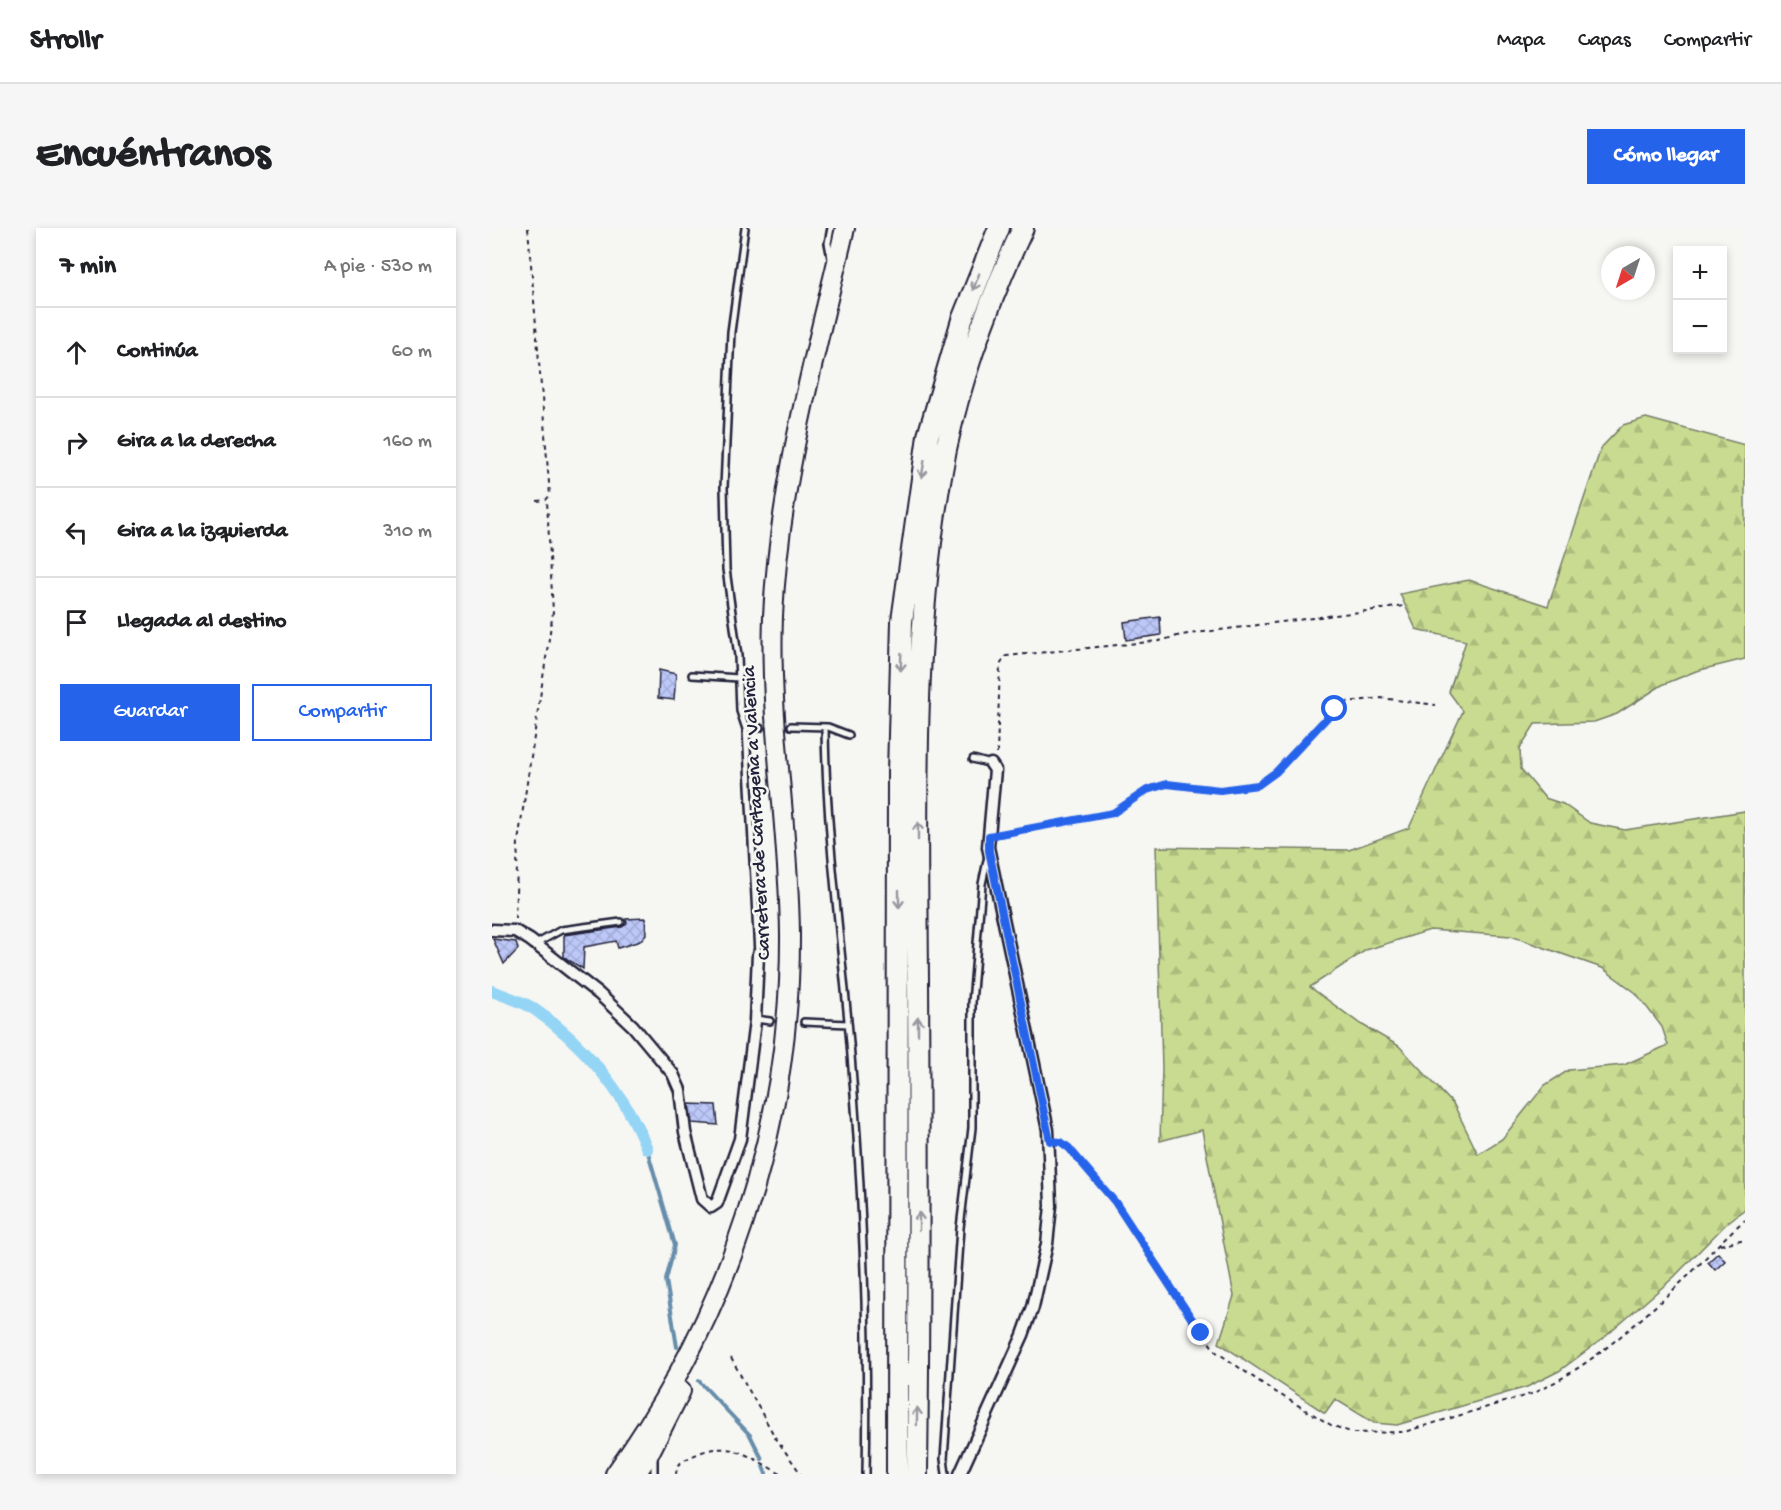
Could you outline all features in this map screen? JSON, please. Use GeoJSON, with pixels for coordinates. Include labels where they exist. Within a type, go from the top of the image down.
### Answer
{"type":"FeatureCollection","features":[{"type":"Feature","properties":{"kind":"highway","name":"Carretera de Cartagena a Valencia"},"geometry":{"type":"LineString","coordinates":[[616,1473],[645,1430],[712,1308],[745,1222],[758,1180],[780,1075],[788,995],[790,933],[772,659],[779,541],[797,435],[844,228]]}},
{"type":"Feature","properties":{"kind":"highway"},"geometry":{"type":"LineString","coordinates":[[897,1474],[898,773],[902,621],[918,493],[931,425],[962,320],[999,228]]}},
{"type":"Feature","properties":{"kind":"highway"},"geometry":{"type":"LineString","coordinates":[[917,1474],[919,747],[929,554],[946,449],[960,394],[995,291],[1023,228]]}},
{"type":"Feature","properties":{"kind":"highway"},"geometry":{"type":"LineString","coordinates":[[636,1474],[651,1450],[706,1342],[741,1262],[777,1142],[788,1075],[797,983],[796,872],[783,832]]}},
{"type":"Feature","properties":{"kind":"street"},"geometry":{"type":"LineString","coordinates":[[960,1474],[1023,1335],[1033,1307],[1050,1224],[1050,1141],[989,851],[995,770],[991,764]]}},
{"type":"Feature","properties":{"kind":"street"},"geometry":{"type":"LineString","coordinates":[[492,930],[513,930],[536,944],[599,994],[633,1026],[673,1074],[680,1090],[688,1147],[702,1199],[707,1206],[715,1206],[717,1203],[740,1139],[755,1019],[758,954]]}},
{"type":"Feature","properties":{"kind":"lane"},"geometry":{"type":"LineString","coordinates":[[745,228],[731,332],[724,488],[726,569],[739,678],[740,711],[746,729],[758,954]]}},
{"type":"Feature","properties":{"kind":"lane"},"geometry":{"type":"LineString","coordinates":[[831,228],[828,243],[834,272]]}},
{"type":"Feature","properties":{"kind":"lane"},"geometry":{"type":"LineString","coordinates":[[692,675],[739,678]]}},
{"type":"Feature","properties":{"kind":"lane"},"geometry":{"type":"LineString","coordinates":[[790,726],[825,727],[849,735]]}},
{"type":"Feature","properties":{"kind":"lane"},"geometry":{"type":"LineString","coordinates":[[825,727],[836,909],[848,1024],[867,1312],[866,1474]]}},
{"type":"Feature","properties":{"kind":"lane"},"geometry":{"type":"LineString","coordinates":[[746,729],[760,728]]}},
{"type":"Feature","properties":{"kind":"lane"},"geometry":{"type":"LineString","coordinates":[[973,759],[991,764]]}},
{"type":"Feature","properties":{"kind":"lane"},"geometry":{"type":"LineString","coordinates":[[946,1474],[944,1459],[955,1290],[972,1128],[972,1003],[982,884],[989,851]]}},
{"type":"Feature","properties":{"kind":"lane"},"geometry":{"type":"LineString","coordinates":[[536,944],[561,930],[621,921]]}},
{"type":"Feature","properties":{"kind":"lane"},"geometry":{"type":"LineString","coordinates":[[755,1019],[770,1021]]}},
{"type":"Feature","properties":{"kind":"lane"},"geometry":{"type":"LineString","coordinates":[[804,1022],[848,1024]]}},
{"type":"Feature","properties":{"kind":"lane"},"geometry":{"type":"LineString","coordinates":[[651,1450],[654,1474]]}},
{"type":"Feature","properties":{"kind":"path"},"geometry":{"type":"LineString","coordinates":[[528,228],[550,495],[546,500],[537,501]]}},
{"type":"Feature","properties":{"kind":"path"},"geometry":{"type":"LineString","coordinates":[[513,930],[518,842],[553,612],[547,501]]}},
{"type":"Feature","properties":{"kind":"path"},"geometry":{"type":"LineString","coordinates":[[991,764],[996,758],[1000,665],[1006,656],[1159,641],[1181,635],[1406,606]]}},
{"type":"Feature","properties":{"kind":"path"},"geometry":{"type":"LineString","coordinates":[[989,836],[1113,813],[1147,790],[1167,784],[1220,790],[1258,785],[1276,772],[1335,709],[1347,702],[1381,698],[1436,705]]}},
{"type":"Feature","properties":{"kind":"path"},"geometry":{"type":"LineString","coordinates":[[1050,1141],[1061,1142],[1069,1148],[1115,1202],[1215,1351],[1269,1388],[1342,1431],[1404,1432],[1531,1394],[1549,1386],[1612,1343],[1745,1220]]}},
{"type":"Feature","properties":{"kind":"path"},"geometry":{"type":"LineString","coordinates":[[1718,1246],[1745,1239]]}},
{"type":"Feature","properties":{"kind":"path"},"geometry":{"type":"LineString","coordinates":[[731,1358],[775,1437],[801,1474]]}},
{"type":"Feature","properties":{"kind":"path"},"geometry":{"type":"LineString","coordinates":[[676,1474],[677,1466],[690,1457],[722,1447],[735,1449],[781,1474]]}},
{"type":"Feature","properties":{"kind":"green space"},"geometry":{"type":"Polygon","coordinates":[[[1646,418],[1745,445],[1745,659],[1696,671],[1662,685],[1617,714],[1594,722],[1535,724],[1520,748],[1521,769],[1545,798],[1563,804],[1590,823],[1625,830],[1745,811],[1745,1209],[1727,1223],[1673,1278],[1605,1337],[1559,1371],[1527,1387],[1397,1425],[1374,1423],[1335,1399],[1325,1413],[1219,1343],[1234,1296],[1202,1130],[1160,1141],[1162,1069],[1156,847],[1349,850],[1409,828],[1463,711],[1449,692],[1466,641],[1416,629],[1400,594],[1469,580],[1548,606],[1601,448],[1623,425],[1646,418]],[[1430,930],[1366,950],[1310,987],[1359,1023],[1399,1046],[1454,1105],[1478,1154],[1502,1139],[1545,1085],[1569,1070],[1624,1065],[1668,1045],[1662,1027],[1636,993],[1602,968],[1511,936],[1430,930]]]}},
{"type":"Feature","properties":{"kind":"building"},"geometry":{"type":"Polygon","coordinates":[[[1160,617],[1161,635],[1126,640],[1124,622],[1160,617]]]}},
{"type":"Feature","properties":{"kind":"building"},"geometry":{"type":"Polygon","coordinates":[[[659,670],[676,674],[674,700],[658,698],[659,670]]]}},
{"type":"Feature","properties":{"kind":"building"},"geometry":{"type":"Polygon","coordinates":[[[645,918],[646,934],[640,941],[618,948],[616,941],[584,947],[583,969],[564,957],[564,935],[622,927],[627,924],[626,919],[645,918]]]}},
{"type":"Feature","properties":{"kind":"building"},"geometry":{"type":"Polygon","coordinates":[[[493,939],[516,942],[518,949],[504,964],[493,939]]]}},
{"type":"Feature","properties":{"kind":"building"},"geometry":{"type":"Polygon","coordinates":[[[689,1104],[716,1105],[718,1125],[692,1123],[689,1104]]]}},
{"type":"Feature","properties":{"kind":"building"},"geometry":{"type":"Polygon","coordinates":[[[1718,1253],[1725,1261],[1715,1270],[1708,1262],[1718,1253]]]}},
{"type":"Feature","properties":{"kind":"waterway"},"geometry":{"type":"LineString","coordinates":[[492,991],[531,1007],[568,1036],[584,1052],[614,1088],[627,1108],[647,1149]]}},
{"type":"Feature","properties":{"kind":"waterway"},"geometry":{"type":"LineString","coordinates":[[647,1149],[675,1245],[666,1280],[677,1347]]}},
{"type":"Feature","properties":{"kind":"waterway"},"geometry":{"type":"LineString","coordinates":[[699,1381],[750,1435],[762,1459]]}},
{"type":"Feature","properties":{"kind":"waterway"},"geometry":{"type":"LineString","coordinates":[[763,1466],[766,1474]]}},
{"type":"Feature","properties":{"kind":"route"},"geometry":{"type":"LineString","coordinates":[[1201,1333],[1176,1291],[1150,1257],[1115,1202],[1069,1148],[1061,1142],[1050,1141],[988,847],[989,836],[1113,813],[1154,786],[1182,784],[1220,790],[1258,785],[1276,772],[1335,709]]}}]}
